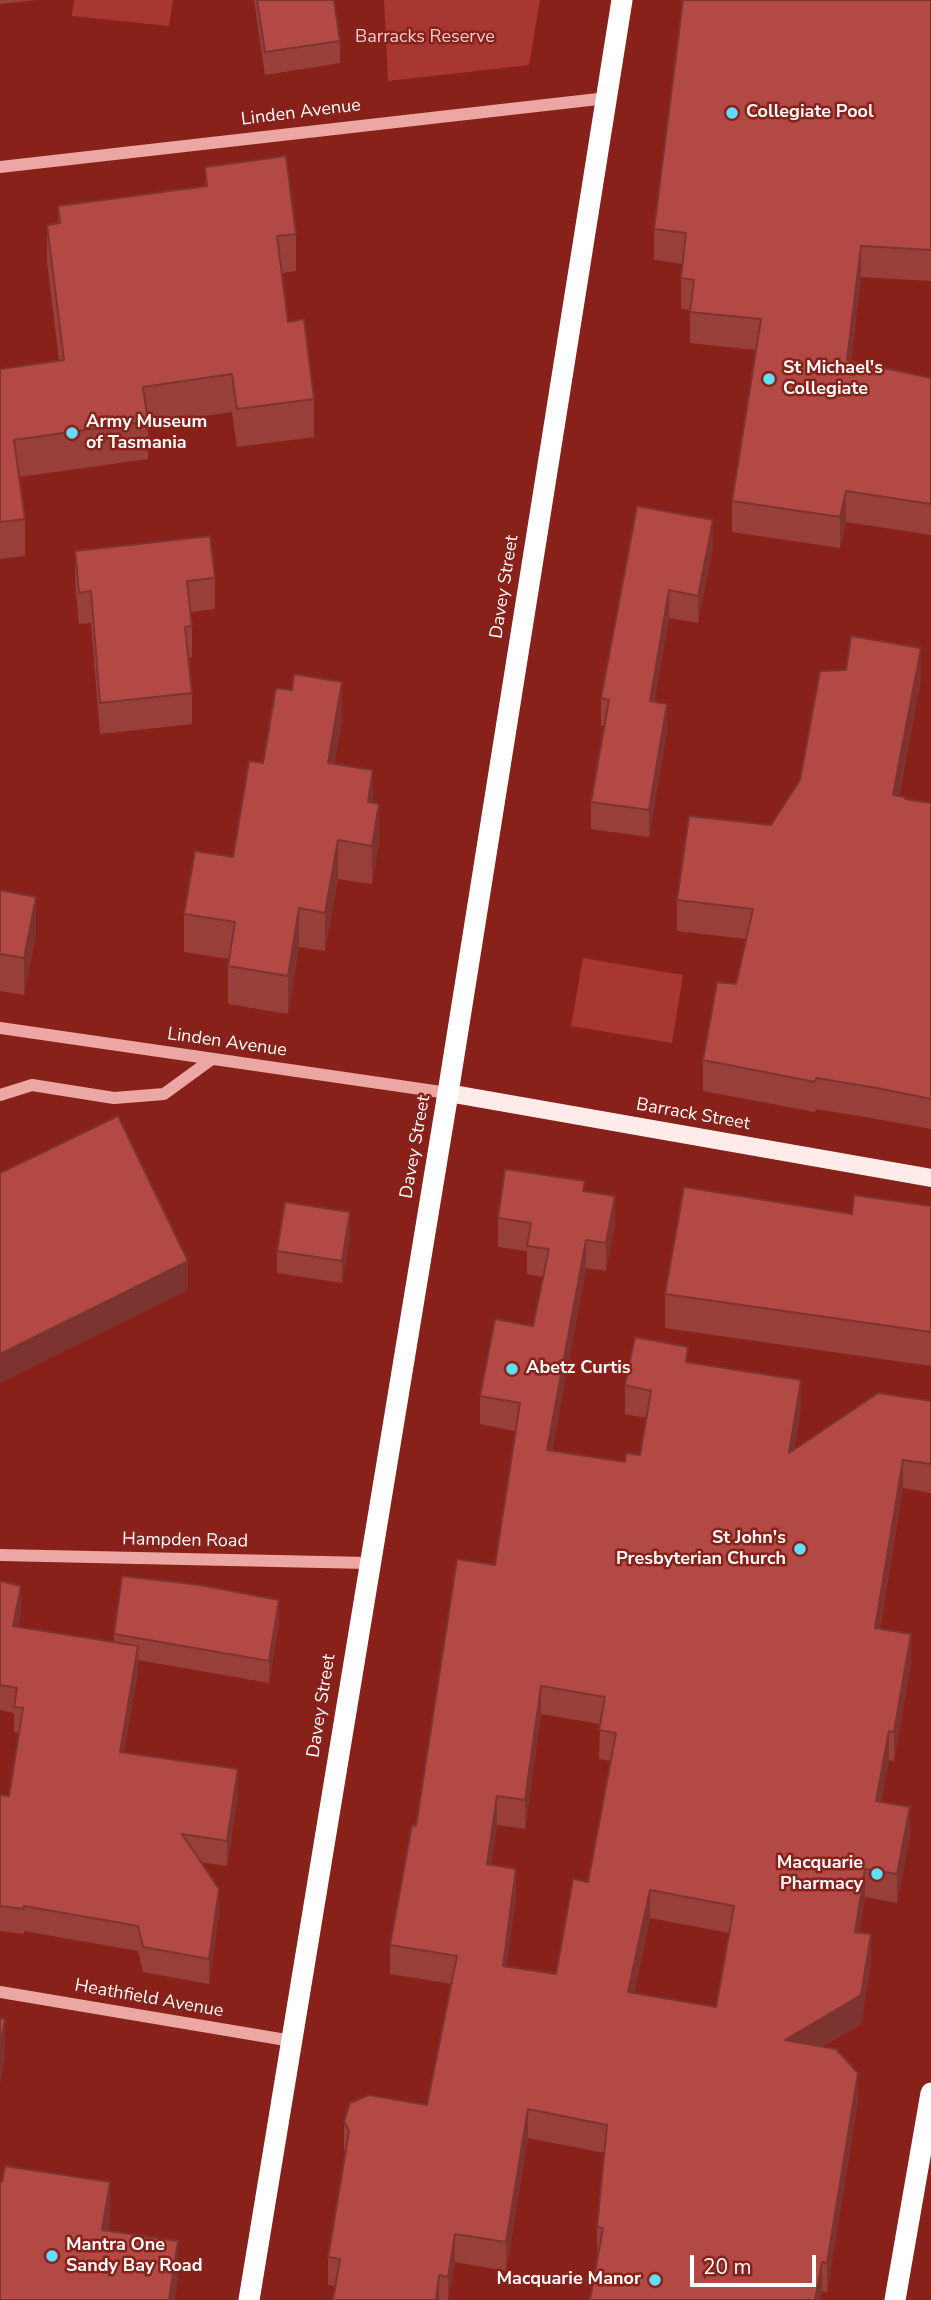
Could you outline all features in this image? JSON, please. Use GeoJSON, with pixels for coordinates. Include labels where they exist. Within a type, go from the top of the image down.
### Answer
{"type":"FeatureCollection","features":[{"type":"Feature","properties":{"kind":"highway","name":"Davey Street"},"geometry":{"type":"LineString","coordinates":[[249,2300],[368,1563],[448,1093],[622,0]]}},
{"type":"Feature","properties":{"kind":"highway"},"geometry":{"type":"LineString","coordinates":[[895,2300],[931,2093]]}},
{"type":"Feature","properties":{"kind":"main road","name":"Barrack Street"},"geometry":{"type":"LineString","coordinates":[[448,1093],[931,1178]]}},
{"type":"Feature","properties":{"kind":"street","name":"Linden Avenue"},"geometry":{"type":"LineString","coordinates":[[0,167],[607,98]]}},
{"type":"Feature","properties":{"kind":"street","name":"Linden Avenue"},"geometry":{"type":"LineString","coordinates":[[0,1028],[448,1093]]}},
{"type":"Feature","properties":{"kind":"street"},"geometry":{"type":"LineString","coordinates":[[0,1096],[32,1085],[114,1098],[164,1094],[212,1059]]}},
{"type":"Feature","properties":{"kind":"street","name":"Hampden Road"},"geometry":{"type":"LineString","coordinates":[[0,1555],[368,1563]]}},
{"type":"Feature","properties":{"kind":"street","name":"Heathfield Avenue"},"geometry":{"type":"LineString","coordinates":[[0,1992],[292,2041]]}},
{"type":"Feature","properties":{"kind":"green space"},"geometry":{"type":"Polygon","coordinates":[[[74,0],[173,0],[169,26],[72,16],[74,0]]]}},
{"type":"Feature","properties":{"kind":"green space","name":"Barracks Reserve"},"geometry":{"type":"Polygon","coordinates":[[[384,0],[540,0],[529,65],[388,81],[384,0]]]}},
{"type":"Feature","properties":{"kind":"green space"},"geometry":{"type":"Polygon","coordinates":[[[583,958],[683,975],[672,1043],[571,1026],[583,958]]]}},
{"type":"Feature","properties":{"kind":"building"},"geometry":{"type":"Polygon","coordinates":[[[257,0],[334,0],[340,41],[265,52],[257,0]]]}},
{"type":"Feature","properties":{"kind":"building"},"geometry":{"type":"Polygon","coordinates":[[[683,0],[931,0],[931,250],[861,246],[847,360],[931,378],[931,504],[846,491],[840,517],[732,501],[761,319],[690,312],[694,280],[681,278],[686,233],[654,229],[683,0]]]}},
{"type":"Feature","properties":{"kind":"building"},"geometry":{"type":"Polygon","coordinates":[[[286,156],[296,234],[277,236],[288,322],[304,319],[314,399],[237,409],[232,374],[143,387],[148,421],[14,440],[25,519],[0,522],[0,369],[64,360],[47,225],[60,223],[58,206],[207,186],[205,167],[286,156]]]}},
{"type":"Feature","properties":{"kind":"building"},"geometry":{"type":"Polygon","coordinates":[[[637,506],[713,520],[698,596],[669,590],[650,701],[667,704],[649,810],[591,802],[609,700],[601,698],[637,506]]]}},
{"type":"Feature","properties":{"kind":"building"},"geometry":{"type":"Polygon","coordinates":[[[210,536],[215,578],[187,581],[192,626],[185,627],[192,693],[100,703],[91,591],[79,593],[75,551],[210,536]]]}},
{"type":"Feature","properties":{"kind":"building"},"geometry":{"type":"Polygon","coordinates":[[[851,636],[921,648],[893,795],[931,803],[931,1099],[816,1078],[815,1082],[703,1060],[717,982],[736,984],[753,909],[677,900],[689,816],[771,825],[800,780],[820,671],[846,670],[851,636]]]}},
{"type":"Feature","properties":{"kind":"building"},"geometry":{"type":"Polygon","coordinates":[[[294,674],[342,682],[328,763],[373,770],[368,802],[379,804],[372,846],[338,840],[325,913],[299,908],[288,976],[228,966],[235,922],[184,914],[195,851],[233,857],[249,761],[263,763],[276,688],[292,690],[294,674]]]}},
{"type":"Feature","properties":{"kind":"building"},"geometry":{"type":"Polygon","coordinates":[[[0,890],[36,897],[24,958],[0,954],[0,890]]]}},
{"type":"Feature","properties":{"kind":"building"},"geometry":{"type":"Polygon","coordinates":[[[118,1116],[188,1261],[0,1354],[0,1173],[118,1116]]]}},
{"type":"Feature","properties":{"kind":"building"},"geometry":{"type":"Polygon","coordinates":[[[505,1169],[585,1181],[583,1191],[615,1196],[606,1243],[586,1240],[547,1450],[625,1462],[626,1453],[640,1455],[651,1391],[625,1385],[635,1337],[688,1347],[686,1362],[801,1380],[789,1453],[878,1393],[931,1401],[931,1464],[903,1460],[875,1628],[911,1634],[894,1732],[889,1731],[876,1801],[910,1807],[897,1874],[865,1869],[855,1932],[871,1934],[861,1995],[785,2040],[836,2049],[858,2073],[827,2263],[822,2262],[815,2300],[590,2300],[603,2228],[597,2227],[607,2125],[528,2109],[506,2242],[455,2234],[448,2277],[439,2275],[436,2300],[333,2300],[340,2259],[328,2257],[349,2131],[344,2121],[350,2103],[369,2095],[427,2105],[457,1956],[390,1945],[412,1825],[416,1826],[457,1559],[495,1565],[520,1403],[480,1396],[495,1319],[533,1326],[549,1249],[527,1246],[531,1223],[498,1218],[505,1169]],[[541,1686],[525,1800],[497,1796],[487,1864],[516,1869],[503,1966],[556,1974],[573,1879],[588,1882],[616,1733],[599,1730],[605,1697],[541,1686]],[[650,1890],[628,1992],[716,2007],[734,1906],[650,1890]]]}},
{"type":"Feature","properties":{"kind":"building"},"geometry":{"type":"Polygon","coordinates":[[[684,1187],[852,1214],[854,1195],[931,1206],[931,1332],[665,1294],[684,1187]]]}},
{"type":"Feature","properties":{"kind":"building"},"geometry":{"type":"Polygon","coordinates":[[[285,1202],[350,1212],[342,1261],[277,1251],[285,1202]]]}},
{"type":"Feature","properties":{"kind":"building"},"geometry":{"type":"Polygon","coordinates":[[[122,1576],[200,1585],[279,1600],[269,1661],[114,1634],[122,1576]]]}},
{"type":"Feature","properties":{"kind":"building"},"geometry":{"type":"Polygon","coordinates":[[[0,1581],[21,1586],[13,1626],[138,1646],[120,1752],[238,1769],[227,1841],[182,1834],[219,1889],[209,1959],[143,1947],[138,1926],[24,1906],[24,1909],[0,1906],[0,1795],[9,1796],[23,1708],[14,1707],[17,1688],[0,1685],[0,1581]]]}},
{"type":"Feature","properties":{"kind":"building"},"geometry":{"type":"Polygon","coordinates":[[[0,2018],[5,2019],[0,2048],[0,2018]]]}},
{"type":"Feature","properties":{"kind":"building","name":"Mantra One Sandy Bay Road"},"geometry":{"type":"Polygon","coordinates":[[[5,2166],[110,2182],[102,2230],[178,2241],[169,2300],[0,2300],[0,2182],[5,2166]]]}},
{"type":"Feature","properties":{"kind":"place","name":"Collegiate Pool"},"geometry":{"type":"Point","coordinates":[732,113]}},
{"type":"Feature","properties":{"kind":"place","name":"St Michael's Collegiate"},"geometry":{"type":"Point","coordinates":[769,379]}},
{"type":"Feature","properties":{"kind":"place","name":"Army Museum of Tasmania"},"geometry":{"type":"Point","coordinates":[72,433]}},
{"type":"Feature","properties":{"kind":"place","name":"Abetz Curtis"},"geometry":{"type":"Point","coordinates":[512,1369]}},
{"type":"Feature","properties":{"kind":"place","name":"St John's Presbyterian Church"},"geometry":{"type":"Point","coordinates":[800,1549]}},
{"type":"Feature","properties":{"kind":"place","name":"Macquarie Pharmacy"},"geometry":{"type":"Point","coordinates":[877,1874]}},
{"type":"Feature","properties":{"kind":"place","name":"Mantra One Sandy Bay Road"},"geometry":{"type":"Point","coordinates":[52,2256]}},
{"type":"Feature","properties":{"kind":"place","name":"Macquarie Manor"},"geometry":{"type":"Point","coordinates":[655,2280]}}]}
